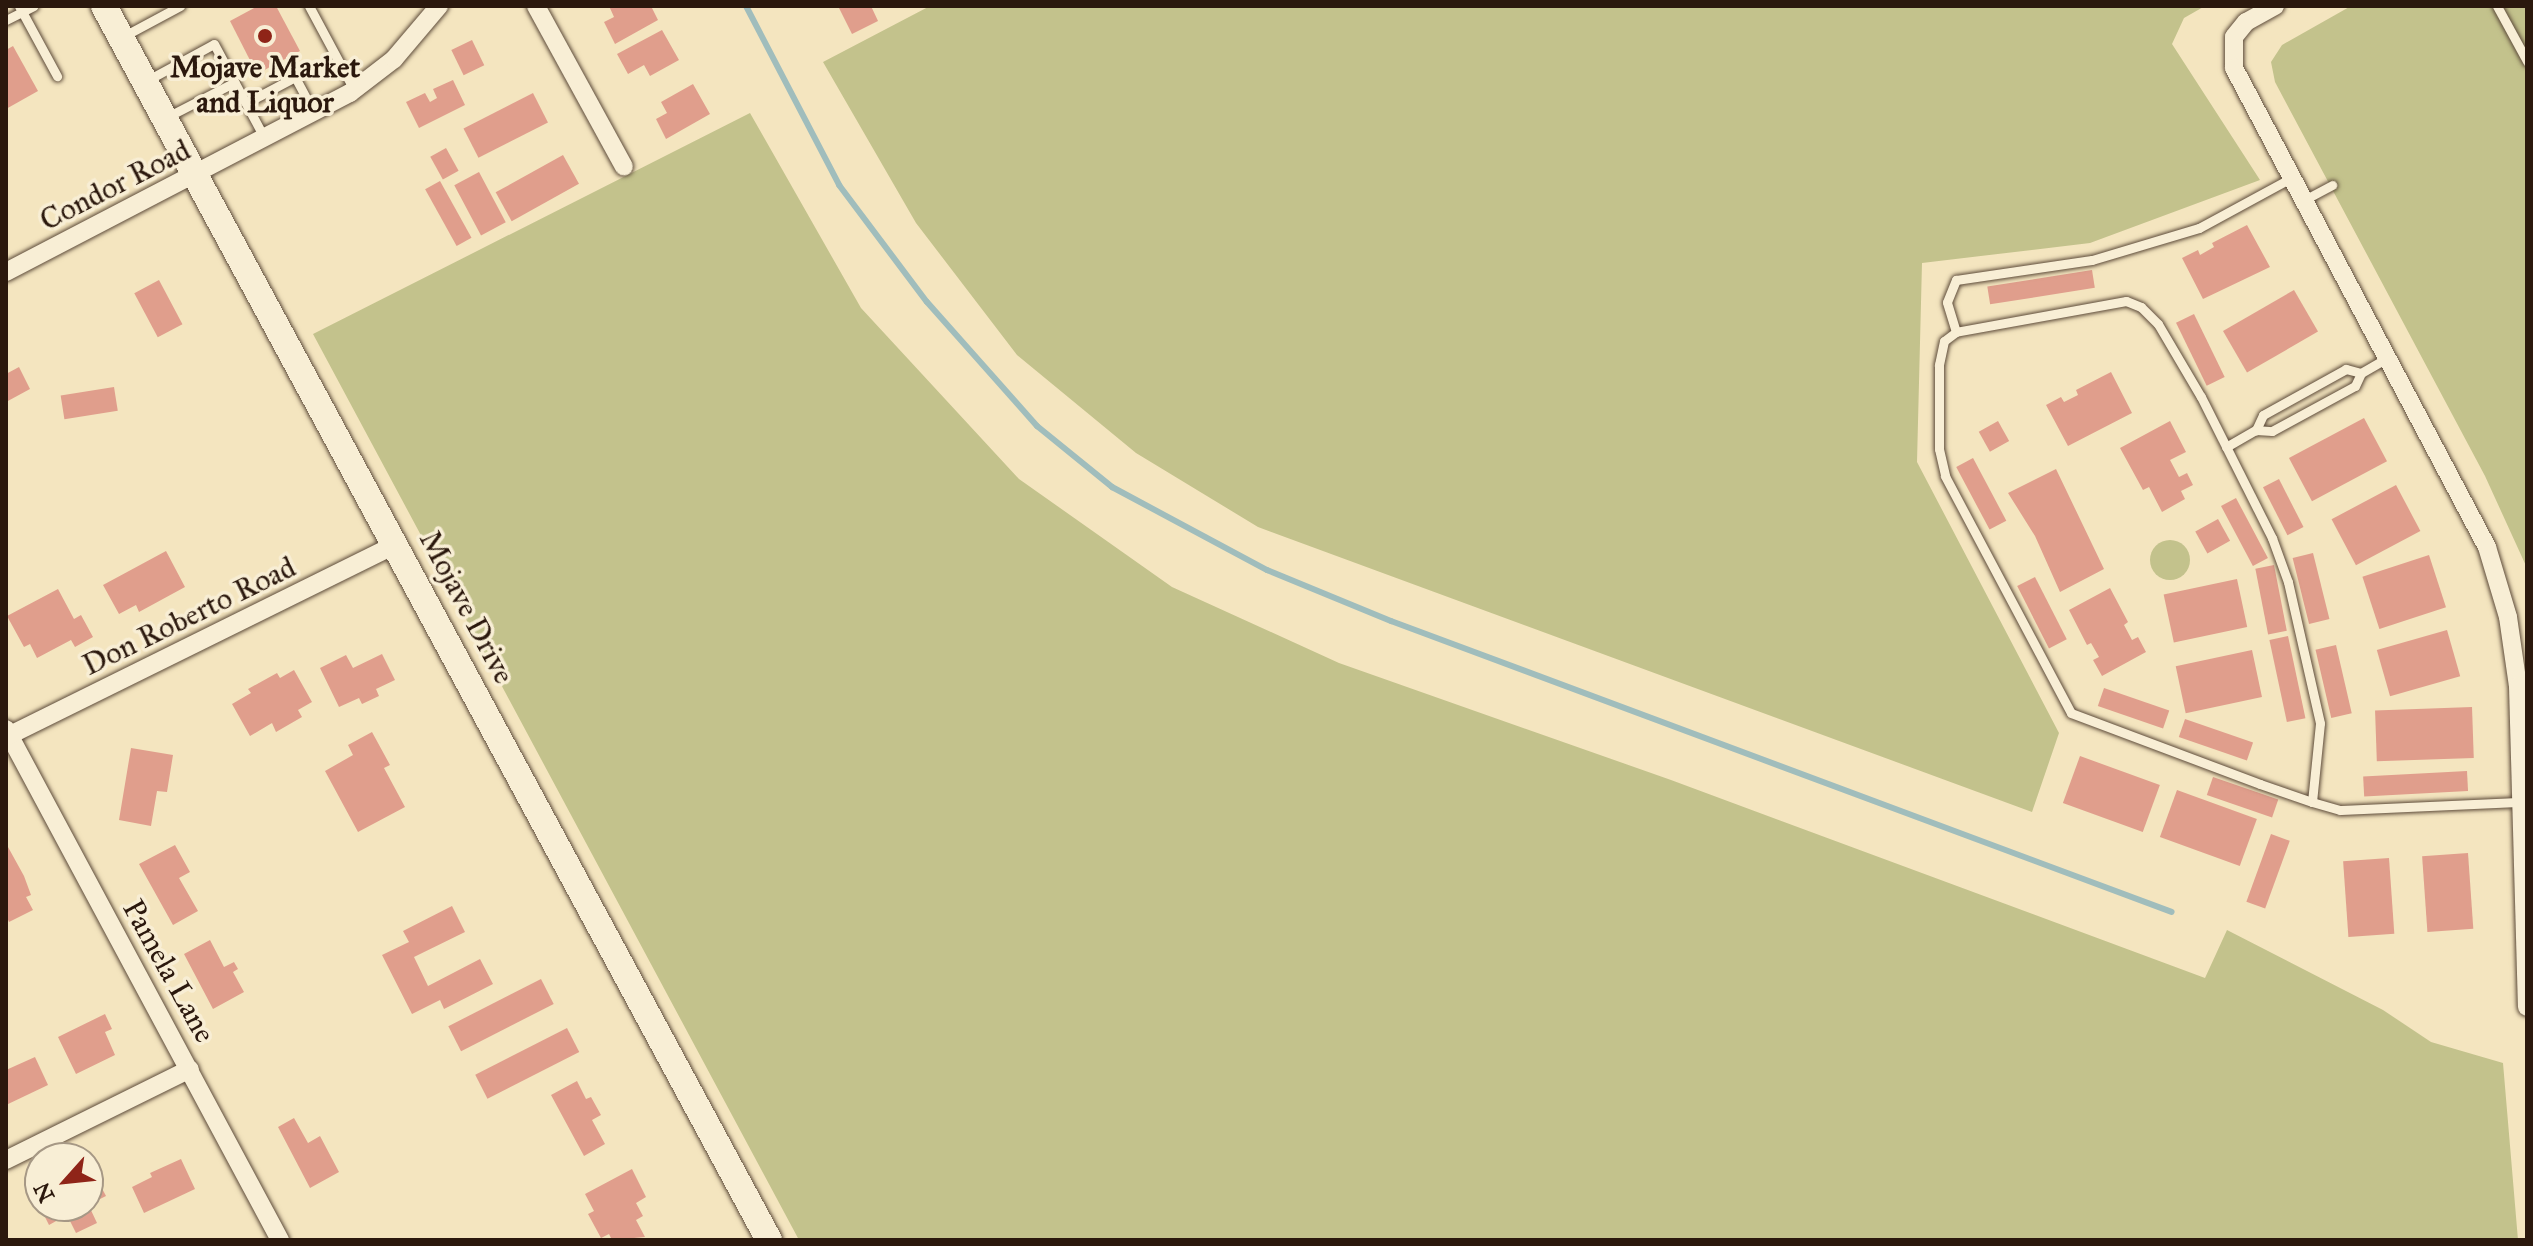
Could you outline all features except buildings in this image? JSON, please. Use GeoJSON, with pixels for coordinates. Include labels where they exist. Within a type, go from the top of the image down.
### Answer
{"type":"FeatureCollection","features":[{"type":"Feature","properties":{"kind":"main road","name":"Mojave Drive"},"geometry":{"type":"LineString","coordinates":[[104,6],[397,544],[769,1240]]}},
{"type":"Feature","properties":{"kind":"street","name":"Condor Road"},"geometry":{"type":"LineString","coordinates":[[6,272],[195,177],[354,90],[394,59],[439,6]]}},
{"type":"Feature","properties":{"kind":"street"},"geometry":{"type":"LineString","coordinates":[[536,6],[624,167]]}},
{"type":"Feature","properties":{"kind":"street"},"geometry":{"type":"LineString","coordinates":[[2275,6],[2246,22],[2234,37],[2234,68],[2487,547],[2508,617],[2518,686],[2527,1007]]}},
{"type":"Feature","properties":{"kind":"street","name":"Don Roberto Road"},"geometry":{"type":"LineString","coordinates":[[7,734],[397,544]]}},
{"type":"Feature","properties":{"kind":"street","name":"Pamela Lane"},"geometry":{"type":"LineString","coordinates":[[7,734],[280,1240]]}},
{"type":"Feature","properties":{"kind":"street"},"geometry":{"type":"LineString","coordinates":[[6,1160],[190,1069]]}},
{"type":"Feature","properties":{"kind":"lane"},"geometry":{"type":"LineString","coordinates":[[6,20],[21,9],[34,6]]}},
{"type":"Feature","properties":{"kind":"lane"},"geometry":{"type":"LineString","coordinates":[[121,37],[180,6]]}},
{"type":"Feature","properties":{"kind":"lane"},"geometry":{"type":"LineString","coordinates":[[309,6],[354,90]]}},
{"type":"Feature","properties":{"kind":"lane"},"geometry":{"type":"LineString","coordinates":[[2497,6],[2527,61]]}},
{"type":"Feature","properties":{"kind":"lane"},"geometry":{"type":"LineString","coordinates":[[21,9],[57,76]]}},
{"type":"Feature","properties":{"kind":"lane"},"geometry":{"type":"LineString","coordinates":[[144,82],[214,44],[265,139]]}},
{"type":"Feature","properties":{"kind":"lane"},"geometry":{"type":"LineString","coordinates":[[246,103],[295,77],[314,112]]}},
{"type":"Feature","properties":{"kind":"lane"},"geometry":{"type":"LineString","coordinates":[[164,119],[235,82]]}},
{"type":"Feature","properties":{"kind":"lane"},"geometry":{"type":"LineString","coordinates":[[1956,332],[1947,302],[1956,280],[2092,260],[2199,228],[2291,178]]}},
{"type":"Feature","properties":{"kind":"lane"},"geometry":{"type":"LineString","coordinates":[[2304,200],[2332,185]]}},
{"type":"Feature","properties":{"kind":"lane"},"geometry":{"type":"LineString","coordinates":[[2312,802],[2320,723],[2288,582],[2272,538],[2158,324],[2141,307],[2126,301],[1956,332],[1944,341],[1939,365],[1939,449],[1945,476],[2071,713],[2312,802],[2340,810],[2519,802]]}},
{"type":"Feature","properties":{"kind":"lane"},"geometry":{"type":"LineString","coordinates":[[2226,447],[2256,430],[2272,431],[2355,386],[2361,373],[2387,358]]}},
{"type":"Feature","properties":{"kind":"lane"},"geometry":{"type":"LineString","coordinates":[[2256,430],[2263,415],[2346,369],[2361,373]]}},
{"type":"Feature","properties":{"kind":"shaded area"},"geometry":{"type":"Polygon","coordinates":[[[930,6],[2205,6],[2184,18],[2172,44],[2260,180],[2090,243],[1922,263],[1917,462],[2059,733],[2032,812],[1258,527],[1136,453],[1017,355],[916,223],[823,62],[930,6]]]}},
{"type":"Feature","properties":{"kind":"shaded area"},"geometry":{"type":"Polygon","coordinates":[[[2351,6],[2527,6],[2527,568],[2485,476],[2275,82],[2271,62],[2282,45],[2351,6]]]}},
{"type":"Feature","properties":{"kind":"shaded area"},"geometry":{"type":"Polygon","coordinates":[[[750,113],[861,308],[1019,479],[1172,587],[1339,663],[1671,780],[2205,978],[2227,930],[2383,1010],[2431,1042],[2503,1063],[2518,1240],[799,1240],[313,334],[750,113]]]}},
{"type":"Feature","properties":{"kind":"shaded area"},"geometry":{"type":"Polygon","coordinates":[[[2170,540],[2184,546],[2190,560],[2184,574],[2170,580],[2156,574],[2150,560],[2156,546],[2170,540]]]}},
{"type":"Feature","properties":{"kind":"waterway"},"geometry":{"type":"LineString","coordinates":[[746,6],[839,185],[927,302],[1037,426],[1112,487],[1267,570],[1391,621],[2172,912]]}},
{"type":"Feature","properties":{"kind":"place","name":"Mojave Market and Liquor"},"geometry":{"type":"Point","coordinates":[265,36]}}]}
